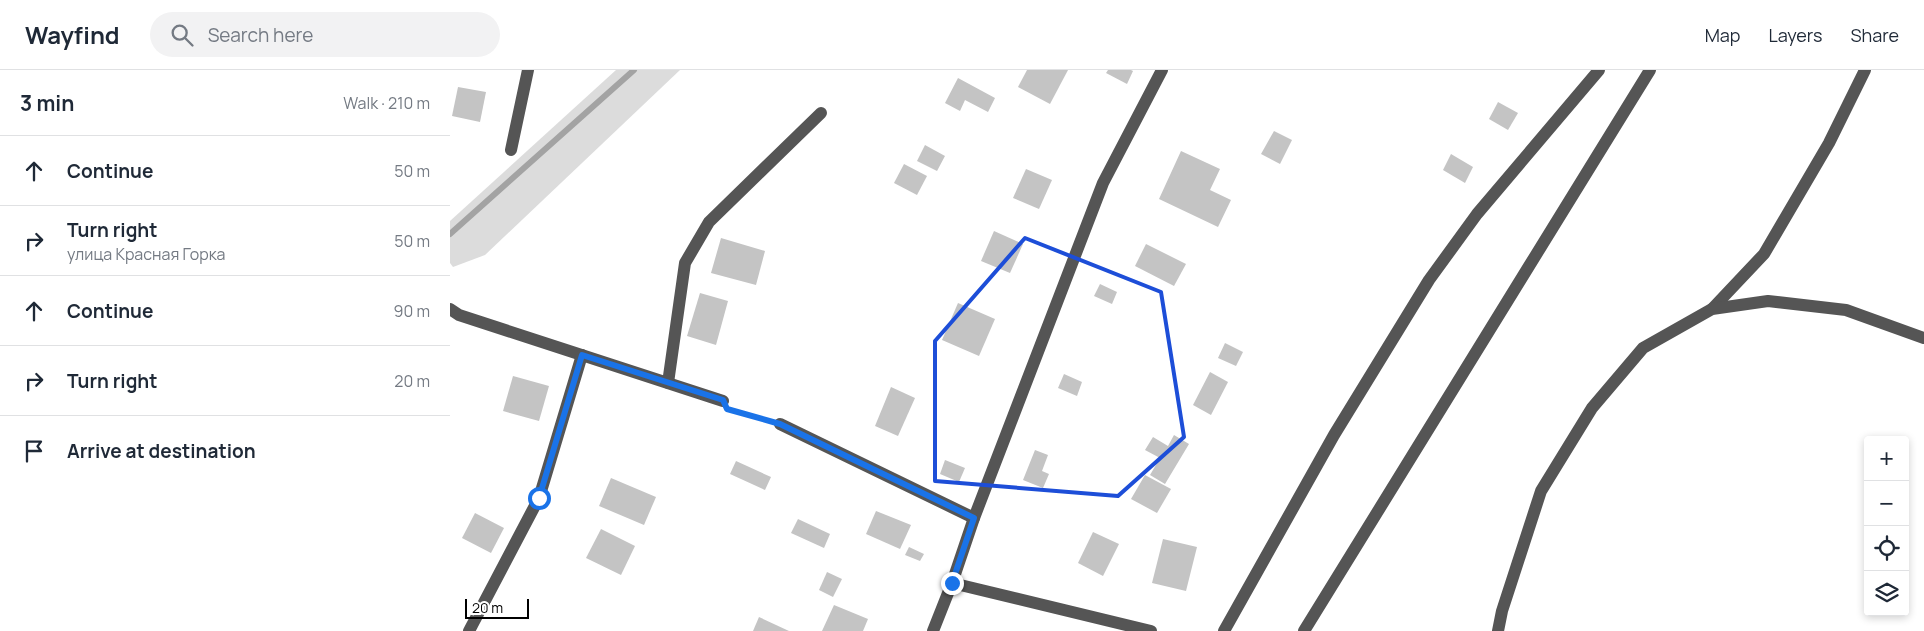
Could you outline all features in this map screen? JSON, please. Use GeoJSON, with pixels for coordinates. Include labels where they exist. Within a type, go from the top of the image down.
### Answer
{"type":"FeatureCollection","features":[{"type":"Feature","properties":{"kind":"street"},"geometry":{"type":"LineString","coordinates":[[511,150],[528,70]]}},
{"type":"Feature","properties":{"kind":"street"},"geometry":{"type":"LineString","coordinates":[[933,631],[974,518],[1103,183],[1162,70]]}},
{"type":"Feature","properties":{"kind":"street"},"geometry":{"type":"LineString","coordinates":[[1224,631],[1334,435],[1429,280],[1477,214],[1600,70]]}},
{"type":"Feature","properties":{"kind":"street"},"geometry":{"type":"LineString","coordinates":[[1304,631],[1650,70]]}},
{"type":"Feature","properties":{"kind":"street"},"geometry":{"type":"LineString","coordinates":[[1498,631],[1502,611],[1541,491],[1592,408],[1643,348],[1712,309],[1764,254],[1829,143],[1865,70]]}},
{"type":"Feature","properties":{"kind":"street"},"geometry":{"type":"LineString","coordinates":[[668,383],[685,263],[710,222],[821,113]]}},
{"type":"Feature","properties":{"kind":"street"},"geometry":{"type":"LineString","coordinates":[[1712,309],[1768,301],[1846,310],[1924,338]]}},
{"type":"Feature","properties":{"kind":"street"},"geometry":{"type":"LineString","coordinates":[[450,309],[458,315],[723,400]]}},
{"type":"Feature","properties":{"kind":"street"},"geometry":{"type":"LineString","coordinates":[[469,631],[539,498],[582,355]]}},
{"type":"Feature","properties":{"kind":"street"},"geometry":{"type":"LineString","coordinates":[[780,424],[974,518]]}},
{"type":"Feature","properties":{"kind":"street"},"geometry":{"type":"LineString","coordinates":[[952,583],[1151,631]]}},
{"type":"Feature","properties":{"kind":"path"},"geometry":{"type":"LineString","coordinates":[[723,400],[727,409],[780,424]]}},
{"type":"Feature","properties":{"kind":"highlighted area"},"geometry":{"type":"Polygon","coordinates":[[[1025,238],[1161,292],[1184,437],[1118,496],[935,481],[935,341],[1025,238]]]}},
{"type":"Feature","properties":{"kind":"shaded area"},"geometry":{"type":"Polygon","coordinates":[[[616,70],[680,70],[485,255],[453,267],[450,263],[450,221],[616,70]]]}},
{"type":"Feature","properties":{"kind":"building"},"geometry":{"type":"Polygon","coordinates":[[[1027,70],[1068,70],[1050,104],[1018,87],[1027,70]]]}},
{"type":"Feature","properties":{"kind":"building"},"geometry":{"type":"Polygon","coordinates":[[[1108,70],[1133,71],[1127,84],[1106,73],[1108,70]]]}},
{"type":"Feature","properties":{"kind":"building"},"geometry":{"type":"Polygon","coordinates":[[[958,78],[995,98],[988,112],[965,100],[960,111],[945,103],[958,78]]]}},
{"type":"Feature","properties":{"kind":"building"},"geometry":{"type":"Polygon","coordinates":[[[458,87],[486,92],[480,122],[452,116],[458,87]]]}},
{"type":"Feature","properties":{"kind":"building"},"geometry":{"type":"Polygon","coordinates":[[[1498,102],[1518,113],[1508,130],[1489,119],[1498,102]]]}},
{"type":"Feature","properties":{"kind":"building"},"geometry":{"type":"Polygon","coordinates":[[[1274,131],[1292,140],[1280,164],[1261,154],[1274,131]]]}},
{"type":"Feature","properties":{"kind":"building"},"geometry":{"type":"Polygon","coordinates":[[[925,145],[945,156],[937,171],[917,161],[925,145]]]}},
{"type":"Feature","properties":{"kind":"building"},"geometry":{"type":"Polygon","coordinates":[[[1181,151],[1220,169],[1210,190],[1231,200],[1218,227],[1159,199],[1181,151]]]}},
{"type":"Feature","properties":{"kind":"building"},"geometry":{"type":"Polygon","coordinates":[[[1451,154],[1473,167],[1465,183],[1443,170],[1451,154]]]}},
{"type":"Feature","properties":{"kind":"building"},"geometry":{"type":"Polygon","coordinates":[[[904,164],[927,176],[917,195],[894,183],[904,164]]]}},
{"type":"Feature","properties":{"kind":"building"},"geometry":{"type":"Polygon","coordinates":[[[1026,169],[1052,180],[1039,209],[1013,198],[1026,169]]]}},
{"type":"Feature","properties":{"kind":"building"},"geometry":{"type":"Polygon","coordinates":[[[994,231],[1023,244],[1010,273],[981,261],[994,231]]]}},
{"type":"Feature","properties":{"kind":"building"},"geometry":{"type":"Polygon","coordinates":[[[721,238],[765,251],[756,285],[711,273],[721,238]]]}},
{"type":"Feature","properties":{"kind":"building"},"geometry":{"type":"Polygon","coordinates":[[[1146,244],[1186,264],[1174,286],[1135,266],[1146,244]]]}},
{"type":"Feature","properties":{"kind":"building"},"geometry":{"type":"Polygon","coordinates":[[[1100,284],[1117,292],[1112,304],[1094,296],[1100,284]]]}},
{"type":"Feature","properties":{"kind":"building"},"geometry":{"type":"Polygon","coordinates":[[[700,293],[728,301],[716,345],[687,336],[700,293]]]}},
{"type":"Feature","properties":{"kind":"building"},"geometry":{"type":"Polygon","coordinates":[[[958,303],[995,319],[979,356],[942,340],[958,303]]]}},
{"type":"Feature","properties":{"kind":"building"},"geometry":{"type":"Polygon","coordinates":[[[1225,343],[1243,352],[1236,366],[1218,358],[1225,343]]]}},
{"type":"Feature","properties":{"kind":"building"},"geometry":{"type":"Polygon","coordinates":[[[1210,372],[1228,382],[1211,415],[1193,405],[1210,372]]]}},
{"type":"Feature","properties":{"kind":"building"},"geometry":{"type":"Polygon","coordinates":[[[1064,374],[1082,382],[1077,396],[1058,388],[1064,374]]]}},
{"type":"Feature","properties":{"kind":"building"},"geometry":{"type":"Polygon","coordinates":[[[513,376],[549,386],[539,421],[503,411],[513,376]]]}},
{"type":"Feature","properties":{"kind":"building"},"geometry":{"type":"Polygon","coordinates":[[[891,387],[915,398],[898,436],[875,426],[891,387]]]}},
{"type":"Feature","properties":{"kind":"building"},"geometry":{"type":"Polygon","coordinates":[[[1174,435],[1189,444],[1165,484],[1150,475],[1160,458],[1145,450],[1153,437],[1168,446],[1174,435]]]}},
{"type":"Feature","properties":{"kind":"building"},"geometry":{"type":"Polygon","coordinates":[[[1035,450],[1048,455],[1042,471],[1049,474],[1043,488],[1023,480],[1035,450]]]}},
{"type":"Feature","properties":{"kind":"building"},"geometry":{"type":"Polygon","coordinates":[[[945,460],[965,468],[959,482],[940,474],[945,460]]]}},
{"type":"Feature","properties":{"kind":"building"},"geometry":{"type":"Polygon","coordinates":[[[736,461],[771,477],[765,490],[730,474],[736,461]]]}},
{"type":"Feature","properties":{"kind":"building"},"geometry":{"type":"Polygon","coordinates":[[[1145,475],[1171,489],[1157,513],[1131,499],[1145,475]]]}},
{"type":"Feature","properties":{"kind":"building"},"geometry":{"type":"Polygon","coordinates":[[[611,478],[656,497],[644,525],[599,506],[611,478]]]}},
{"type":"Feature","properties":{"kind":"building"},"geometry":{"type":"Polygon","coordinates":[[[876,511],[911,525],[900,549],[866,534],[876,511]]]}},
{"type":"Feature","properties":{"kind":"building"},"geometry":{"type":"Polygon","coordinates":[[[475,513],[504,528],[491,553],[462,538],[475,513]]]}},
{"type":"Feature","properties":{"kind":"building"},"geometry":{"type":"Polygon","coordinates":[[[798,519],[830,534],[824,548],[791,533],[798,519]]]}},
{"type":"Feature","properties":{"kind":"building"},"geometry":{"type":"Polygon","coordinates":[[[601,529],[635,546],[621,575],[586,558],[601,529]]]}},
{"type":"Feature","properties":{"kind":"building"},"geometry":{"type":"Polygon","coordinates":[[[1093,532],[1119,544],[1103,576],[1078,563],[1093,532]]]}},
{"type":"Feature","properties":{"kind":"building"},"geometry":{"type":"Polygon","coordinates":[[[1163,539],[1197,547],[1186,591],[1152,583],[1163,539]]]}},
{"type":"Feature","properties":{"kind":"building"},"geometry":{"type":"Polygon","coordinates":[[[909,547],[924,554],[920,561],[905,555],[909,547]]]}},
{"type":"Feature","properties":{"kind":"building"},"geometry":{"type":"Polygon","coordinates":[[[827,572],[842,579],[833,597],[819,590],[827,572]]]}},
{"type":"Feature","properties":{"kind":"building"},"geometry":{"type":"Polygon","coordinates":[[[834,605],[868,619],[863,631],[822,631],[834,605]]]}},
{"type":"Feature","properties":{"kind":"building"},"geometry":{"type":"Polygon","coordinates":[[[759,617],[789,631],[753,631],[759,617]]]}},
{"type":"Feature","properties":{"kind":"waterway"},"geometry":{"type":"LineString","coordinates":[[450,234],[634,70]]}},
{"type":"Feature","properties":{"kind":"route"},"geometry":{"type":"LineString","coordinates":[[539,498],[582,355],[723,400],[727,409],[780,424],[974,518],[952,583]]}}]}
